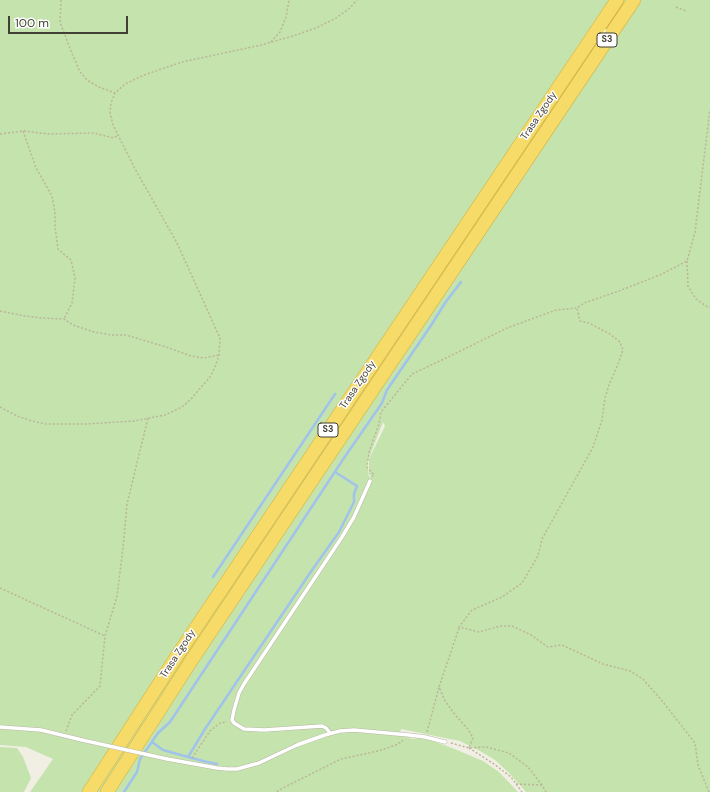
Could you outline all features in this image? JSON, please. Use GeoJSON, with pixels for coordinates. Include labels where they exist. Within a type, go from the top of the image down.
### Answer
{"type":"FeatureCollection","features":[{"type":"Feature","properties":{"kind":"highway","name":"Trasa Zgody"},"geometry":{"type":"LineString","coordinates":[[89,792],[177,656],[618,0]]}},
{"type":"Feature","properties":{"kind":"highway","name":"Trasa Zgody"},"geometry":{"type":"LineString","coordinates":[[107,792],[191,661],[633,1]]}},
{"type":"Feature","properties":{"kind":"lane"},"geometry":{"type":"LineString","coordinates":[[608,21],[618,0]]}},
{"type":"Feature","properties":{"kind":"lane"},"geometry":{"type":"LineString","coordinates":[[612,25],[633,1]]}},
{"type":"Feature","properties":{"kind":"lane"},"geometry":{"type":"LineString","coordinates":[[599,43],[606,29]]}},
{"type":"Feature","properties":{"kind":"lane"},"geometry":{"type":"LineString","coordinates":[[570,70],[602,36]]}},
{"type":"Feature","properties":{"kind":"lane"},"geometry":{"type":"LineString","coordinates":[[582,78],[595,50]]}},
{"type":"Feature","properties":{"kind":"lane"},"geometry":{"type":"LineString","coordinates":[[330,733],[322,726],[250,730],[238,726],[232,720],[239,694],[244,684],[342,537],[354,517],[370,481]]}},
{"type":"Feature","properties":{"kind":"lane"},"geometry":{"type":"LineString","coordinates":[[0,727],[41,730],[167,759],[227,769],[242,768],[259,763],[311,739],[340,731],[354,730],[404,734],[445,742]]}},
{"type":"Feature","properties":{"kind":"path"},"geometry":{"type":"LineString","coordinates":[[61,0],[60,22],[80,72],[87,80],[99,87],[115,93]]}},
{"type":"Feature","properties":{"kind":"path"},"geometry":{"type":"LineString","coordinates":[[271,42],[280,32],[286,16],[289,0]]}},
{"type":"Feature","properties":{"kind":"path"},"geometry":{"type":"LineString","coordinates":[[0,407],[17,416],[46,424],[103,423],[134,421],[165,415],[182,407],[191,399],[210,377],[215,368],[219,355],[220,338],[177,243],[134,167],[113,125],[110,112],[111,103],[115,93],[125,84],[144,75],[182,62],[293,36],[336,18],[350,8],[357,0]]}},
{"type":"Feature","properties":{"kind":"path"},"geometry":{"type":"LineString","coordinates":[[676,7],[686,11]]}},
{"type":"Feature","properties":{"kind":"path"},"geometry":{"type":"LineString","coordinates":[[710,109],[695,232],[687,261],[688,286],[696,299],[710,307]]}},
{"type":"Feature","properties":{"kind":"path"},"geometry":{"type":"LineString","coordinates":[[0,134],[23,131],[49,134],[93,133],[114,138],[118,135]]}},
{"type":"Feature","properties":{"kind":"path"},"geometry":{"type":"LineString","coordinates":[[23,131],[36,168],[52,196],[58,249],[71,260],[75,278],[72,303],[64,319]]}},
{"type":"Feature","properties":{"kind":"path"},"geometry":{"type":"LineString","coordinates":[[370,481],[374,474],[367,467],[369,452],[379,424],[381,412],[412,374],[507,328],[556,310],[577,308],[584,303],[662,274],[687,261]]}},
{"type":"Feature","properties":{"kind":"path"},"geometry":{"type":"LineString","coordinates":[[425,737],[439,687],[459,627],[472,610],[502,597],[522,583],[538,556],[542,539],[593,447],[602,420],[605,398],[609,385],[623,350],[620,342],[610,334],[580,320],[577,308]]}},
{"type":"Feature","properties":{"kind":"path"},"geometry":{"type":"LineString","coordinates":[[0,311],[41,318],[64,319],[73,325],[94,332],[112,335],[126,335],[191,356],[204,358],[219,355]]}},
{"type":"Feature","properties":{"kind":"path"},"geometry":{"type":"LineString","coordinates":[[64,735],[72,715],[100,686],[105,636],[117,596],[127,504],[148,418]]}},
{"type":"Feature","properties":{"kind":"path"},"geometry":{"type":"LineString","coordinates":[[0,588],[105,636]]}},
{"type":"Feature","properties":{"kind":"path"},"geometry":{"type":"LineString","coordinates":[[459,627],[479,632],[500,626],[512,626],[530,635],[548,647],[562,645],[603,664],[630,671],[643,679],[695,743],[698,765],[709,792]]}},
{"type":"Feature","properties":{"kind":"path"},"geometry":{"type":"LineString","coordinates":[[439,687],[445,701],[468,729],[473,738],[469,748]]}},
{"type":"Feature","properties":{"kind":"path"},"geometry":{"type":"LineString","coordinates":[[189,763],[210,731],[220,723],[232,720]]}},
{"type":"Feature","properties":{"kind":"path"},"geometry":{"type":"LineString","coordinates":[[277,792],[341,759],[378,751],[396,745],[401,742],[404,734]]}},
{"type":"Feature","properties":{"kind":"path"},"geometry":{"type":"LineString","coordinates":[[445,742],[469,748],[486,747],[509,754],[528,767],[546,792]]}},
{"type":"Feature","properties":{"kind":"path"},"geometry":{"type":"LineString","coordinates":[[469,748],[494,764],[510,777],[522,792]]}},
{"type":"Feature","properties":{"kind":"path"},"geometry":{"type":"LineString","coordinates":[[515,784],[542,785]]}},
{"type":"Feature","properties":{"kind":"green space"},"geometry":{"type":"Polygon","coordinates":[[[0,0],[710,0],[710,792],[526,792],[495,760],[480,751],[460,741],[401,729],[400,733],[412,739],[425,737],[483,761],[499,772],[518,792],[30,792],[53,759],[26,747],[0,745],[0,0]],[[383,422],[367,463],[369,476],[373,478],[369,474],[369,459],[385,426],[383,422]]]}},
{"type":"Feature","properties":{"kind":"green space"},"geometry":{"type":"Polygon","coordinates":[[[0,747],[17,748],[23,757],[31,778],[24,792],[0,792],[0,747]]]}},
{"type":"Feature","properties":{"kind":"waterway"},"geometry":{"type":"LineString","coordinates":[[124,792],[137,772],[140,759],[158,733],[170,722],[344,458],[382,403],[387,390],[445,303],[461,282]]}},
{"type":"Feature","properties":{"kind":"waterway"},"geometry":{"type":"LineString","coordinates":[[213,577],[335,394]]}},
{"type":"Feature","properties":{"kind":"waterway"},"geometry":{"type":"LineString","coordinates":[[152,742],[163,750],[188,757],[205,729],[339,532],[354,502],[354,494],[357,486],[335,472]]}},
{"type":"Feature","properties":{"kind":"waterway"},"geometry":{"type":"LineString","coordinates":[[188,757],[217,764]]}}]}
